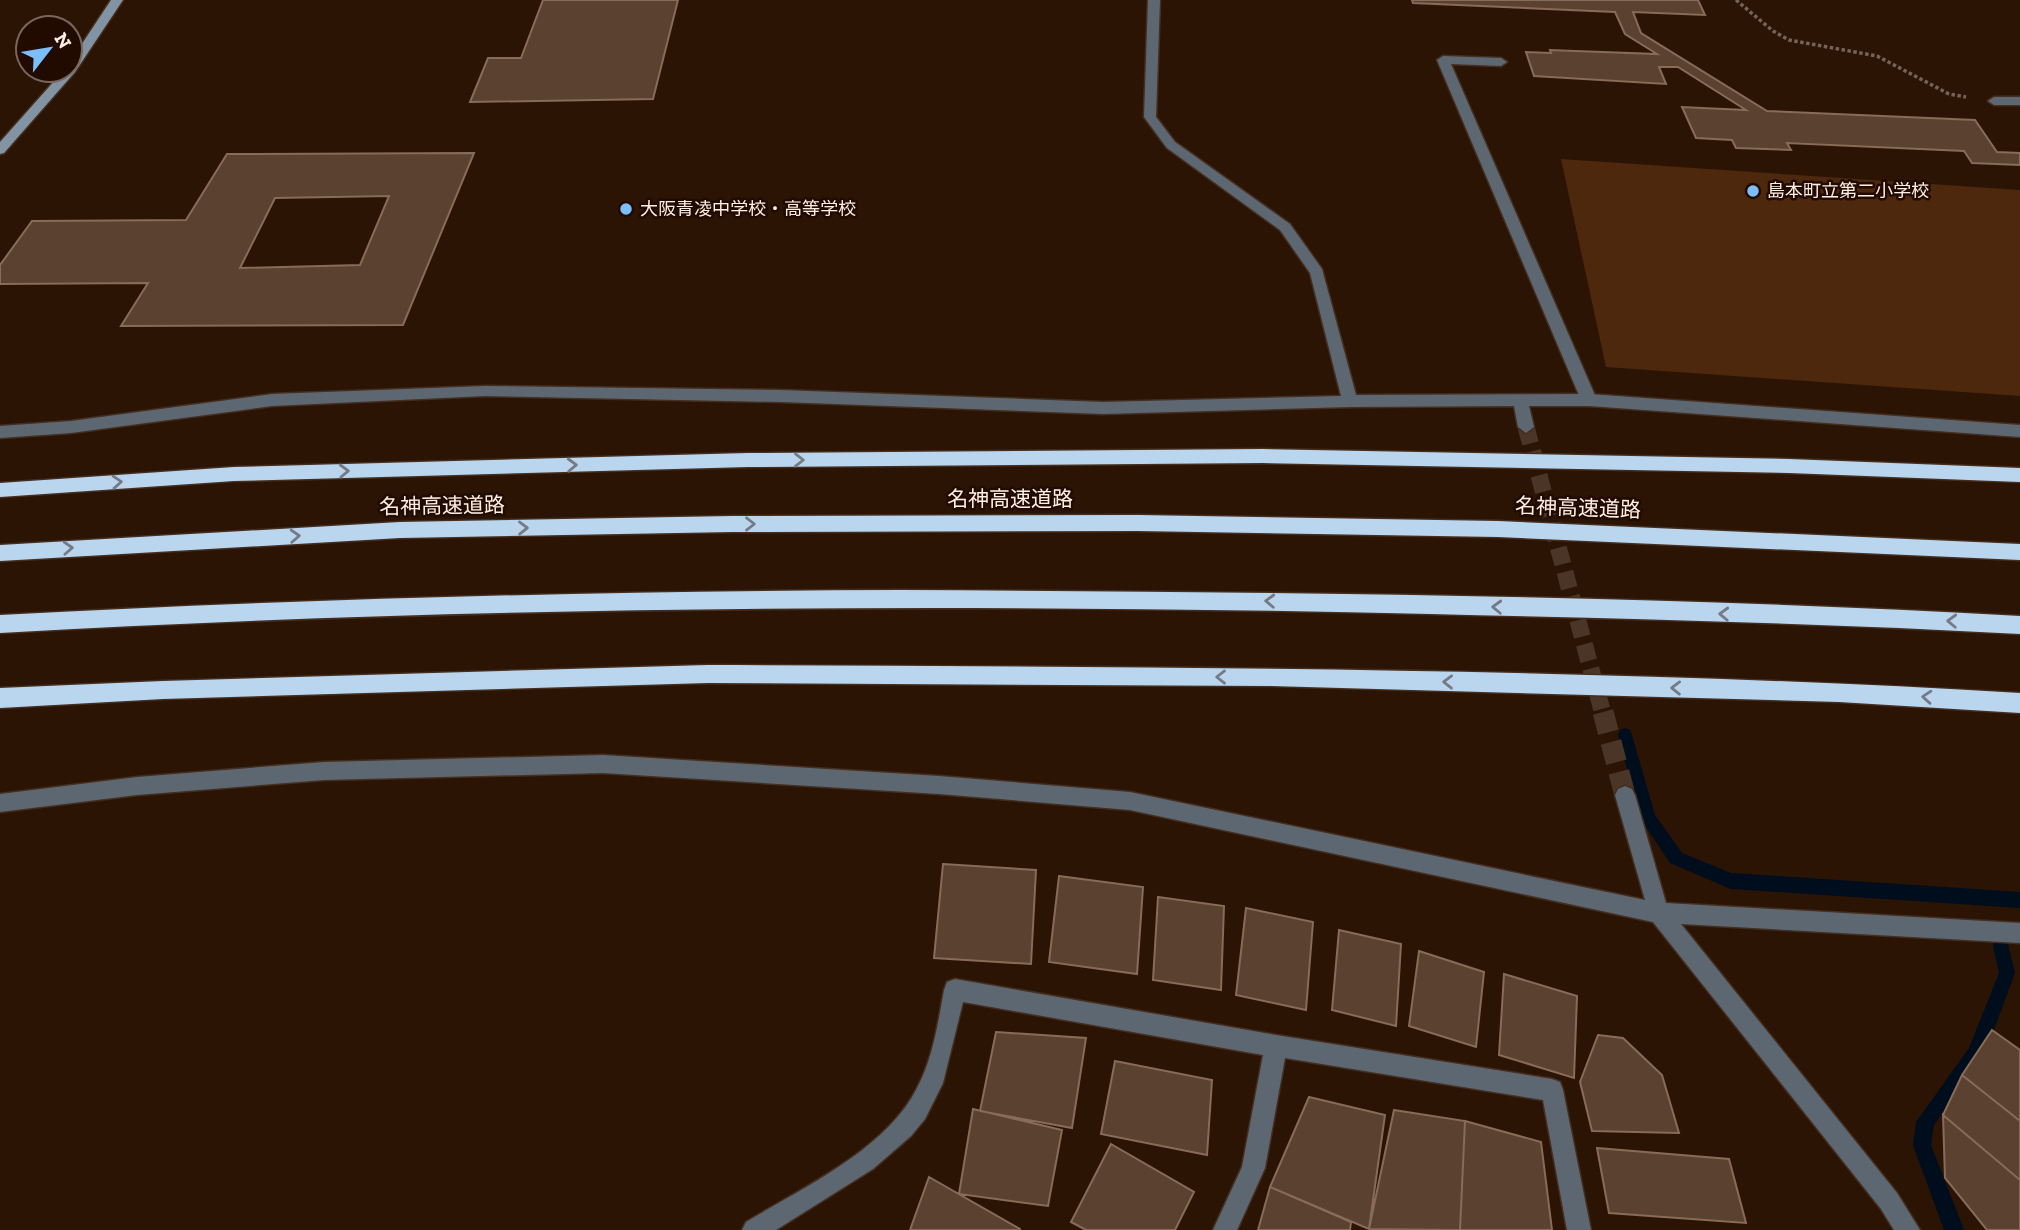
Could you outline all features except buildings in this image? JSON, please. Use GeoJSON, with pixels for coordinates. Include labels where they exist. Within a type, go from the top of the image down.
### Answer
{"type":"FeatureCollection","features":[{"type":"Feature","properties":{"kind":"highway","name":"名神高速道路"},"geometry":{"type":"LineString","coordinates":[[0,490],[234,474],[706,461],[1249,456],[1775,465],[2020,475]]}},
{"type":"Feature","properties":{"kind":"highway","name":"名神高速道路"},"geometry":{"type":"LineString","coordinates":[[0,553],[400,530],[732,524],[1110,523],[1498,529],[2020,552]]}},
{"type":"Feature","properties":{"kind":"highway"},"geometry":{"type":"LineString","coordinates":[[0,624],[381,604],[752,597],[1146,598],[2020,625]]}},
{"type":"Feature","properties":{"kind":"highway"},"geometry":{"type":"LineString","coordinates":[[0,698],[177,690],[722,674],[1271,677],[1839,692],[2020,703]]}},
{"type":"Feature","properties":{"kind":"street"},"geometry":{"type":"LineString","coordinates":[[0,150],[71,69],[117,0]]}},
{"type":"Feature","properties":{"kind":"street"},"geometry":{"type":"LineString","coordinates":[[1154,0],[1150,117],[1171,145],[1285,227],[1317,272],[1350,401]]}},
{"type":"Feature","properties":{"kind":"street"},"geometry":{"type":"LineString","coordinates":[[1501,62],[1443,60],[1590,400]]}},
{"type":"Feature","properties":{"kind":"street"},"geometry":{"type":"LineString","coordinates":[[1994,101],[2020,101]]}},
{"type":"Feature","properties":{"kind":"street"},"geometry":{"type":"LineString","coordinates":[[0,432],[71,427],[272,400],[485,391],[781,396],[1103,408],[1350,401],[1590,400],[2020,431]]}},
{"type":"Feature","properties":{"kind":"street"},"geometry":{"type":"LineString","coordinates":[[1520,399],[1526,427]]}},
{"type":"Feature","properties":{"kind":"street"},"geometry":{"type":"LineString","coordinates":[[0,803],[136,786],[324,771],[603,764],[939,785],[1130,802],[1659,913],[2020,933]]}},
{"type":"Feature","properties":{"kind":"street"},"geometry":{"type":"LineString","coordinates":[[1625,795],[1659,913],[1889,1201],[1908,1230]]}},
{"type":"Feature","properties":{"kind":"street"},"geometry":{"type":"LineString","coordinates":[[754,1230],[875,1153],[916,1112],[943,1054],[955,990],[1276,1046],[1552,1090],[1579,1230]]}},
{"type":"Feature","properties":{"kind":"street"},"geometry":{"type":"LineString","coordinates":[[1226,1230],[1253,1168],[1276,1046]]}},
{"type":"Feature","properties":{"kind":"path"},"geometry":{"type":"LineString","coordinates":[[1736,0],[1773,31],[1790,40],[1877,56],[1950,94],[1994,101]]}},
{"type":"Feature","properties":{"kind":"shaded area"},"geometry":{"type":"Polygon","coordinates":[[[1561,159],[2020,190],[2020,396],[1606,367],[1561,159]]]}},
{"type":"Feature","properties":{"kind":"waterway"},"geometry":{"type":"LineString","coordinates":[[1575,557],[1577,562]]}},
{"type":"Feature","properties":{"kind":"waterway"},"geometry":{"type":"LineString","coordinates":[[1625,735],[1648,818],[1676,858],[1731,881],[2020,900]]}},
{"type":"Feature","properties":{"kind":"waterway"},"geometry":{"type":"LineString","coordinates":[[1954,1230],[1922,1145],[1925,1122],[1976,1054],[2007,973],[2001,946]]}},
{"type":"Feature","properties":{"kind":"tunnel"},"geometry":{"type":"LineString","coordinates":[[1526,427],[1603,714]]}},
{"type":"Feature","properties":{"kind":"tunnel"},"geometry":{"type":"LineString","coordinates":[[1603,712],[1625,795]]}},
{"type":"Feature","properties":{"kind":"place","name":"島本町立第二小学校"},"geometry":{"type":"Point","coordinates":[1753,191]}},
{"type":"Feature","properties":{"kind":"place","name":"大阪青凌中学校・高等学校"},"geometry":{"type":"Point","coordinates":[626,209]}}]}
